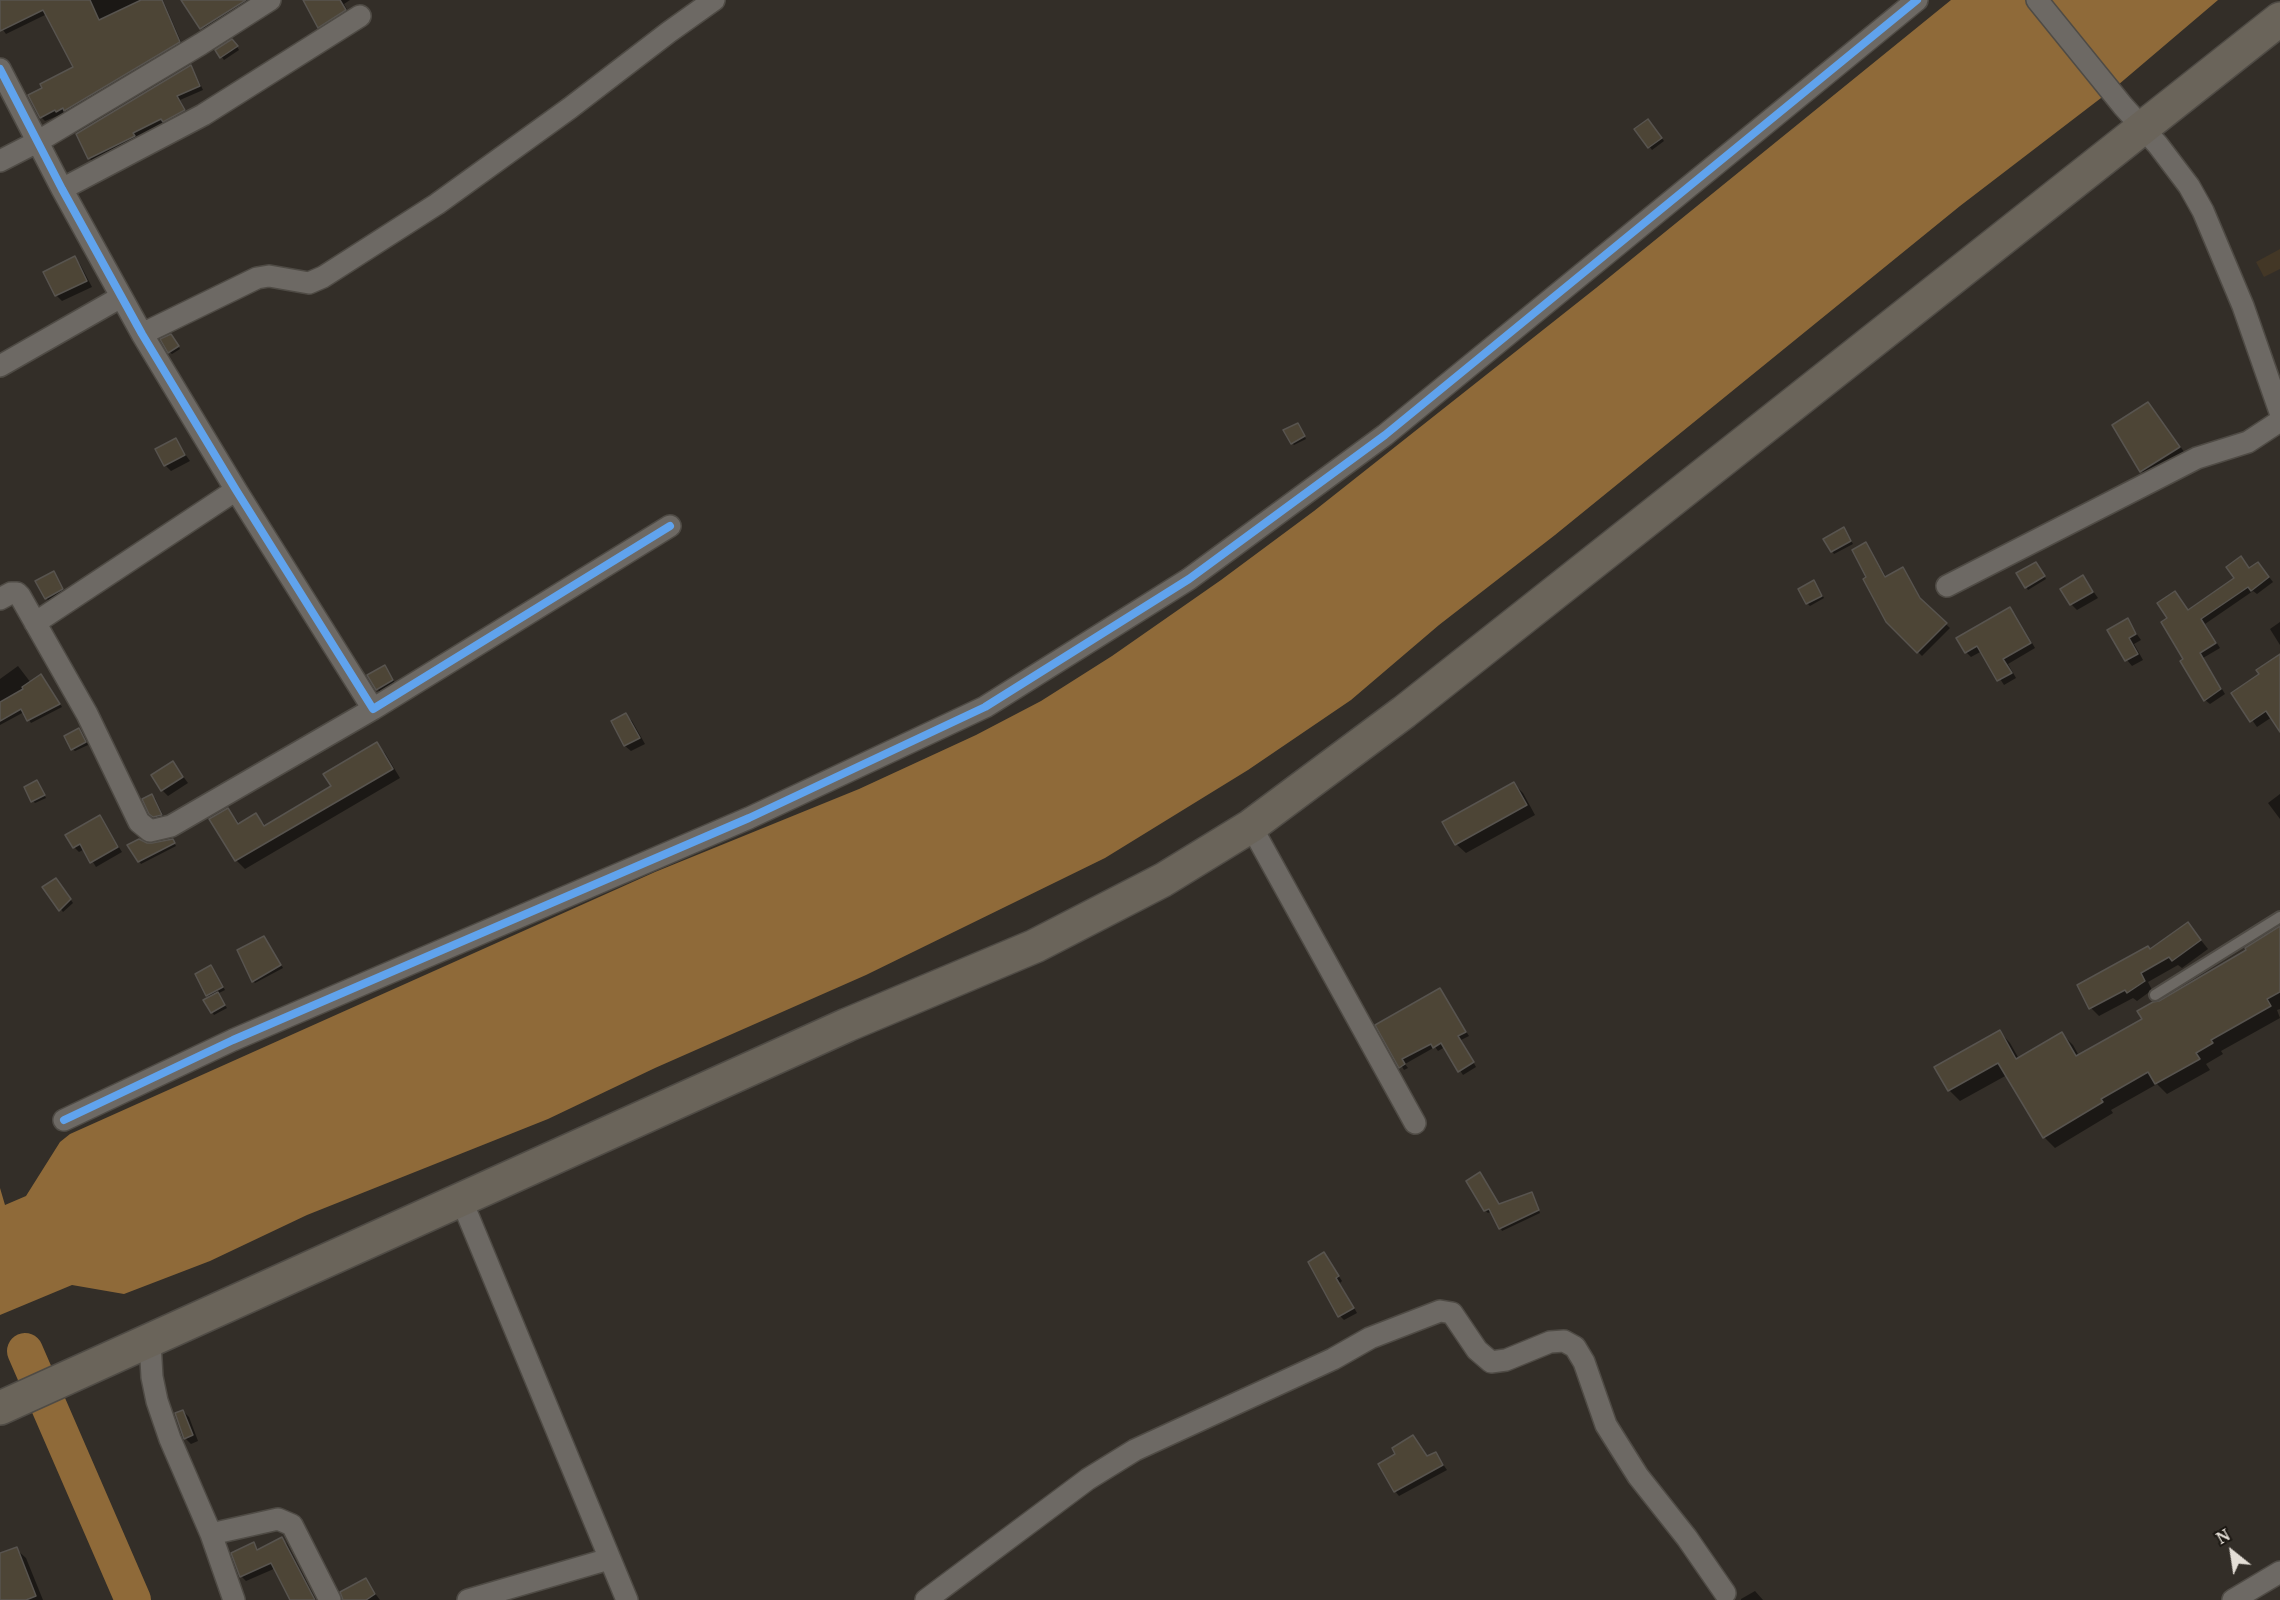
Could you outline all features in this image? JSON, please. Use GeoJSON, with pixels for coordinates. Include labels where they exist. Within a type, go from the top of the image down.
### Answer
{"type":"FeatureCollection","features":[{"type":"Feature","properties":{"kind":"main road"},"geometry":{"type":"LineString","coordinates":[[0,1408],[847,1025],[1035,946],[1163,880],[1251,826],[1404,712],[2133,117],[2280,19]]}},
{"type":"Feature","properties":{"kind":"street"},"geometry":{"type":"LineString","coordinates":[[0,161],[201,44],[270,0]]}},
{"type":"Feature","properties":{"kind":"street"},"geometry":{"type":"LineString","coordinates":[[142,334],[256,278],[269,276],[309,283],[323,278],[436,204],[570,108],[714,0]]}},
{"type":"Feature","properties":{"kind":"street"},"geometry":{"type":"LineString","coordinates":[[64,1120],[233,1040],[749,818],[985,707],[1189,579],[1385,435],[1917,0]]}},
{"type":"Feature","properties":{"kind":"street"},"geometry":{"type":"LineString","coordinates":[[2037,0],[2172,162],[2203,211],[2256,340],[2280,412]]}},
{"type":"Feature","properties":{"kind":"street"},"geometry":{"type":"LineString","coordinates":[[62,189],[203,115],[360,16]]}},
{"type":"Feature","properties":{"kind":"street"},"geometry":{"type":"LineString","coordinates":[[0,69],[62,189],[142,334],[373,709]]}},
{"type":"Feature","properties":{"kind":"street"},"geometry":{"type":"LineString","coordinates":[[0,366],[121,297]]}},
{"type":"Feature","properties":{"kind":"street"},"geometry":{"type":"LineString","coordinates":[[1947,586],[2197,458],[2248,442],[2280,421]]}},
{"type":"Feature","properties":{"kind":"street"},"geometry":{"type":"LineString","coordinates":[[35,622],[236,490]]}},
{"type":"Feature","properties":{"kind":"street"},"geometry":{"type":"LineString","coordinates":[[0,599],[11,593],[17,593],[87,714],[140,822],[150,831],[171,826],[373,709],[670,526]]}},
{"type":"Feature","properties":{"kind":"street"},"geometry":{"type":"LineString","coordinates":[[1251,826],[1415,1123]]}},
{"type":"Feature","properties":{"kind":"street"},"geometry":{"type":"LineString","coordinates":[[461,1199],[627,1600]]}},
{"type":"Feature","properties":{"kind":"street"},"geometry":{"type":"LineString","coordinates":[[926,1600],[1088,1479],[1135,1450],[1333,1359],[1370,1338],[1440,1311],[1452,1313],[1477,1350],[1491,1362],[1506,1360],[1550,1342],[1564,1341],[1575,1347],[1584,1362],[1606,1425],[1617,1444],[1725,1593]]}},
{"type":"Feature","properties":{"kind":"street"},"geometry":{"type":"LineString","coordinates":[[140,1346],[152,1377],[170,1439],[211,1534],[234,1600]]}},
{"type":"Feature","properties":{"kind":"street"},"geometry":{"type":"LineString","coordinates":[[211,1534],[278,1519],[292,1525],[330,1600]]}},
{"type":"Feature","properties":{"kind":"street"},"geometry":{"type":"LineString","coordinates":[[468,1600],[609,1559]]}},
{"type":"Feature","properties":{"kind":"street"},"geometry":{"type":"LineString","coordinates":[[2233,1600],[2280,1572]]}},
{"type":"Feature","properties":{"kind":"lane"},"geometry":{"type":"LineString","coordinates":[[2155,994],[2280,917]]}},
{"type":"Feature","properties":{"kind":"shaded area"},"geometry":{"type":"Polygon","coordinates":[[[1951,0],[2218,0],[2118,85],[1960,206],[1555,535],[1439,625],[1351,700],[1248,770],[1105,858],[866,975],[655,1068],[548,1119],[307,1215],[210,1261],[124,1294],[72,1285],[0,1315],[0,1188],[5,1205],[26,1196],[60,1142],[70,1134],[655,872],[859,789],[976,735],[1041,701],[1112,656],[1221,580],[1314,511],[1596,288],[1951,0]]]}},
{"type":"Feature","properties":{"kind":"shaded area"},"geometry":{"type":"Polygon","coordinates":[[[2280,249],[2280,269],[2264,277],[2256,262],[2280,249]]]}},
{"type":"Feature","properties":{"kind":"building"},"geometry":{"type":"Polygon","coordinates":[[[0,0],[90,0],[99,20],[141,0],[162,0],[180,42],[64,111],[63,108],[56,112],[55,110],[40,118],[28,95],[42,88],[40,84],[73,67],[43,10],[0,31],[0,0]]]}},
{"type":"Feature","properties":{"kind":"building"},"geometry":{"type":"Polygon","coordinates":[[[181,0],[246,0],[200,29],[181,0]]]}},
{"type":"Feature","properties":{"kind":"building"},"geometry":{"type":"Polygon","coordinates":[[[303,0],[340,0],[346,10],[318,28],[303,0]]]}},
{"type":"Feature","properties":{"kind":"building"},"geometry":{"type":"Polygon","coordinates":[[[232,39],[238,46],[220,58],[215,50],[232,39]]]}},
{"type":"Feature","properties":{"kind":"building"},"geometry":{"type":"Polygon","coordinates":[[[191,65],[200,86],[177,96],[185,110],[163,122],[161,119],[133,133],[135,136],[88,159],[76,134],[191,65]]]}},
{"type":"Feature","properties":{"kind":"building"},"geometry":{"type":"Polygon","coordinates":[[[1648,119],[1662,138],[1648,148],[1634,129],[1648,119]]]}},
{"type":"Feature","properties":{"kind":"building"},"geometry":{"type":"Polygon","coordinates":[[[75,256],[87,281],[55,296],[43,272],[75,256]]]}},
{"type":"Feature","properties":{"kind":"building"},"geometry":{"type":"Polygon","coordinates":[[[171,334],[179,346],[168,353],[160,339],[171,334]]]}},
{"type":"Feature","properties":{"kind":"building"},"geometry":{"type":"Polygon","coordinates":[[[2148,402],[2180,447],[2140,472],[2112,425],[2148,402]]]}},
{"type":"Feature","properties":{"kind":"building"},"geometry":{"type":"Polygon","coordinates":[[[1298,423],[1305,436],[1291,444],[1283,430],[1298,423]]]}},
{"type":"Feature","properties":{"kind":"building"},"geometry":{"type":"Polygon","coordinates":[[[176,438],[185,455],[164,466],[155,449],[176,438]]]}},
{"type":"Feature","properties":{"kind":"building"},"geometry":{"type":"Polygon","coordinates":[[[1844,527],[1851,541],[1831,552],[1823,539],[1844,527]]]}},
{"type":"Feature","properties":{"kind":"building"},"geometry":{"type":"Polygon","coordinates":[[[1866,542],[1885,577],[1903,567],[1920,598],[1947,623],[1917,653],[1886,622],[1863,579],[1866,577],[1852,550],[1866,542]]]}},
{"type":"Feature","properties":{"kind":"building"},"geometry":{"type":"Polygon","coordinates":[[[2241,556],[2249,568],[2258,562],[2269,577],[2251,591],[2248,587],[2201,619],[2216,643],[2200,653],[2221,689],[2204,701],[2180,661],[2183,659],[2161,622],[2167,618],[2157,603],[2175,591],[2188,610],[2234,578],[2226,567],[2241,556]]]}},
{"type":"Feature","properties":{"kind":"building"},"geometry":{"type":"Polygon","coordinates":[[[2036,562],[2045,576],[2025,588],[2016,573],[2036,562]]]}},
{"type":"Feature","properties":{"kind":"building"},"geometry":{"type":"Polygon","coordinates":[[[54,571],[63,589],[45,599],[35,581],[54,571]]]}},
{"type":"Feature","properties":{"kind":"building"},"geometry":{"type":"Polygon","coordinates":[[[2083,575],[2093,592],[2070,605],[2060,589],[2083,575]]]}},
{"type":"Feature","properties":{"kind":"building"},"geometry":{"type":"Polygon","coordinates":[[[1814,580],[1822,596],[1806,604],[1798,589],[1814,580]]]}},
{"type":"Feature","properties":{"kind":"building"},"geometry":{"type":"Polygon","coordinates":[[[2010,607],[2031,643],[2003,659],[2012,673],[1997,681],[1977,646],[1965,653],[1956,638],[2010,607]]]}},
{"type":"Feature","properties":{"kind":"building"},"geometry":{"type":"Polygon","coordinates":[[[2128,618],[2136,634],[2129,638],[2138,654],[2125,661],[2107,630],[2128,618]]]}},
{"type":"Feature","properties":{"kind":"building"},"geometry":{"type":"Polygon","coordinates":[[[2280,654],[2280,732],[2266,711],[2250,722],[2231,693],[2259,674],[2256,670],[2280,654]]]}},
{"type":"Feature","properties":{"kind":"building"},"geometry":{"type":"Polygon","coordinates":[[[385,665],[393,680],[376,690],[367,675],[385,665]]]}},
{"type":"Feature","properties":{"kind":"building"},"geometry":{"type":"Polygon","coordinates":[[[41,674],[60,704],[27,721],[21,709],[0,721],[0,702],[23,689],[22,687],[41,674]]]}},
{"type":"Feature","properties":{"kind":"building"},"geometry":{"type":"Polygon","coordinates":[[[626,713],[640,738],[624,746],[611,721],[626,713]]]}},
{"type":"Feature","properties":{"kind":"building"},"geometry":{"type":"Polygon","coordinates":[[[79,728],[86,742],[71,750],[64,736],[79,728]]]}},
{"type":"Feature","properties":{"kind":"building"},"geometry":{"type":"Polygon","coordinates":[[[377,742],[393,769],[235,861],[209,819],[228,808],[238,824],[256,813],[264,826],[331,786],[323,774],[377,742]]]}},
{"type":"Feature","properties":{"kind":"building"},"geometry":{"type":"Polygon","coordinates":[[[173,761],[183,777],[161,791],[151,775],[173,761]]]}},
{"type":"Feature","properties":{"kind":"building"},"geometry":{"type":"Polygon","coordinates":[[[37,780],[45,795],[31,802],[24,787],[37,780]]]}},
{"type":"Feature","properties":{"kind":"building"},"geometry":{"type":"Polygon","coordinates":[[[1514,782],[1527,805],[1455,845],[1442,822],[1514,782]]]}},
{"type":"Feature","properties":{"kind":"building"},"geometry":{"type":"Polygon","coordinates":[[[152,794],[162,815],[153,817],[149,814],[142,799],[152,794]]]}},
{"type":"Feature","properties":{"kind":"building"},"geometry":{"type":"Polygon","coordinates":[[[100,815],[118,847],[90,863],[80,844],[73,848],[65,835],[100,815]]]}},
{"type":"Feature","properties":{"kind":"building"},"geometry":{"type":"Polygon","coordinates":[[[139,839],[152,843],[173,839],[175,843],[138,862],[127,845],[139,839]]]}},
{"type":"Feature","properties":{"kind":"building"},"geometry":{"type":"Polygon","coordinates":[[[56,878],[71,899],[59,911],[42,887],[56,878]]]}},
{"type":"Feature","properties":{"kind":"building"},"geometry":{"type":"Polygon","coordinates":[[[2188,922],[2201,940],[2172,961],[2169,957],[2141,973],[2145,981],[2127,993],[2125,990],[2089,1009],[2077,985],[2148,946],[2150,949],[2188,922]]]}},
{"type":"Feature","properties":{"kind":"building"},"geometry":{"type":"Polygon","coordinates":[[[2280,926],[2280,992],[2267,999],[2271,1006],[2211,1040],[2213,1043],[2196,1053],[2200,1059],[2155,1084],[2148,1072],[2101,1099],[2103,1102],[2043,1138],[1998,1063],[1948,1091],[1934,1067],[2000,1030],[2016,1059],[2062,1032],[2076,1056],[2142,1019],[2137,1011],[2159,1001],[2246,950],[2245,948],[2280,926]]]}},
{"type":"Feature","properties":{"kind":"building"},"geometry":{"type":"Polygon","coordinates":[[[264,936],[281,965],[252,982],[237,950],[264,936]]]}},
{"type":"Feature","properties":{"kind":"building"},"geometry":{"type":"Polygon","coordinates":[[[211,965],[223,987],[206,996],[195,974],[211,965]]]}},
{"type":"Feature","properties":{"kind":"building"},"geometry":{"type":"Polygon","coordinates":[[[1440,988],[1466,1032],[1458,1036],[1474,1062],[1458,1072],[1441,1043],[1433,1048],[1431,1044],[1402,1059],[1405,1064],[1399,1068],[1375,1025],[1440,988]]]}},
{"type":"Feature","properties":{"kind":"building"},"geometry":{"type":"Polygon","coordinates":[[[218,992],[225,1005],[211,1013],[203,1000],[218,992]]]}},
{"type":"Feature","properties":{"kind":"building"},"geometry":{"type":"Polygon","coordinates":[[[1480,1172],[1499,1204],[1532,1192],[1539,1210],[1499,1229],[1489,1209],[1484,1211],[1466,1181],[1480,1172]]]}},
{"type":"Feature","properties":{"kind":"building"},"geometry":{"type":"Polygon","coordinates":[[[1324,1252],[1339,1276],[1336,1278],[1354,1308],[1338,1317],[1308,1262],[1324,1252]]]}},
{"type":"Feature","properties":{"kind":"building"},"geometry":{"type":"Polygon","coordinates":[[[183,1410],[193,1435],[184,1439],[175,1413],[183,1410]]]}},
{"type":"Feature","properties":{"kind":"building"},"geometry":{"type":"Polygon","coordinates":[[[1413,1435],[1427,1456],[1436,1452],[1443,1465],[1394,1492],[1378,1464],[1395,1454],[1392,1448],[1413,1435]]]}},
{"type":"Feature","properties":{"kind":"building"},"geometry":{"type":"Polygon","coordinates":[[[282,1537],[315,1600],[290,1600],[271,1563],[240,1577],[231,1553],[254,1542],[257,1550],[282,1537]]]}},
{"type":"Feature","properties":{"kind":"building"},"geometry":{"type":"Polygon","coordinates":[[[17,1547],[36,1596],[26,1600],[0,1600],[0,1553],[17,1547]]]}},
{"type":"Feature","properties":{"kind":"building"},"geometry":{"type":"Polygon","coordinates":[[[366,1578],[375,1594],[366,1600],[343,1600],[340,1592],[366,1578]]]}},
{"type":"Feature","properties":{"kind":"waterway"},"geometry":{"type":"LineString","coordinates":[[25,1351],[133,1600]]}},
{"type":"Feature","properties":{"kind":"cycle path"},"geometry":{"type":"LineString","coordinates":[[64,1120],[233,1040],[749,818],[985,707],[1189,579],[1385,435],[1917,0]]}},
{"type":"Feature","properties":{"kind":"cycle path"},"geometry":{"type":"LineString","coordinates":[[0,69],[62,189],[142,334],[373,709],[670,526]]}}]}
